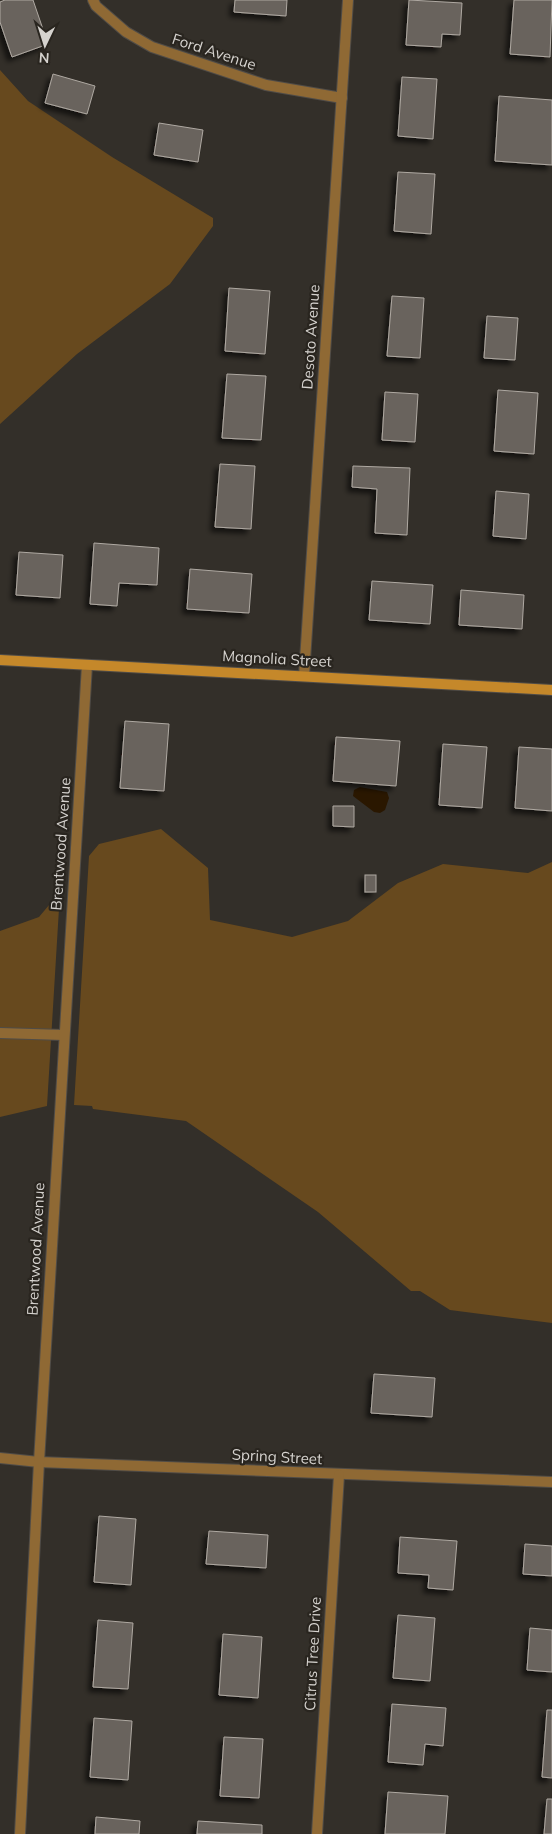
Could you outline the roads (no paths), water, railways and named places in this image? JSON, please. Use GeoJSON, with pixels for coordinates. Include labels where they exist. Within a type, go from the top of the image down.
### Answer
{"type":"FeatureCollection","features":[{"type":"Feature","properties":{"kind":"street","name":"Ford Avenue"},"geometry":{"type":"LineString","coordinates":[[93,0],[96,6],[126,32],[152,47],[266,85],[342,98]]}},
{"type":"Feature","properties":{"kind":"street","name":"Desoto Avenue"},"geometry":{"type":"LineString","coordinates":[[304,676],[348,0]]}},
{"type":"Feature","properties":{"kind":"street","name":"Magnolia Street"},"geometry":{"type":"LineString","coordinates":[[0,660],[552,690]]}},
{"type":"Feature","properties":{"kind":"street","name":"Brentwood Avenue"},"geometry":{"type":"LineString","coordinates":[[20,1834],[39,1462],[87,665]]}},
{"type":"Feature","properties":{"kind":"street"},"geometry":{"type":"LineString","coordinates":[[0,1034],[64,1035]]}},
{"type":"Feature","properties":{"kind":"street","name":"Spring Street"},"geometry":{"type":"LineString","coordinates":[[0,1458],[39,1462],[552,1482]]}},
{"type":"Feature","properties":{"kind":"street","name":"Citrus Tree Drive"},"geometry":{"type":"LineString","coordinates":[[317,1834],[339,1475]]}}]}
